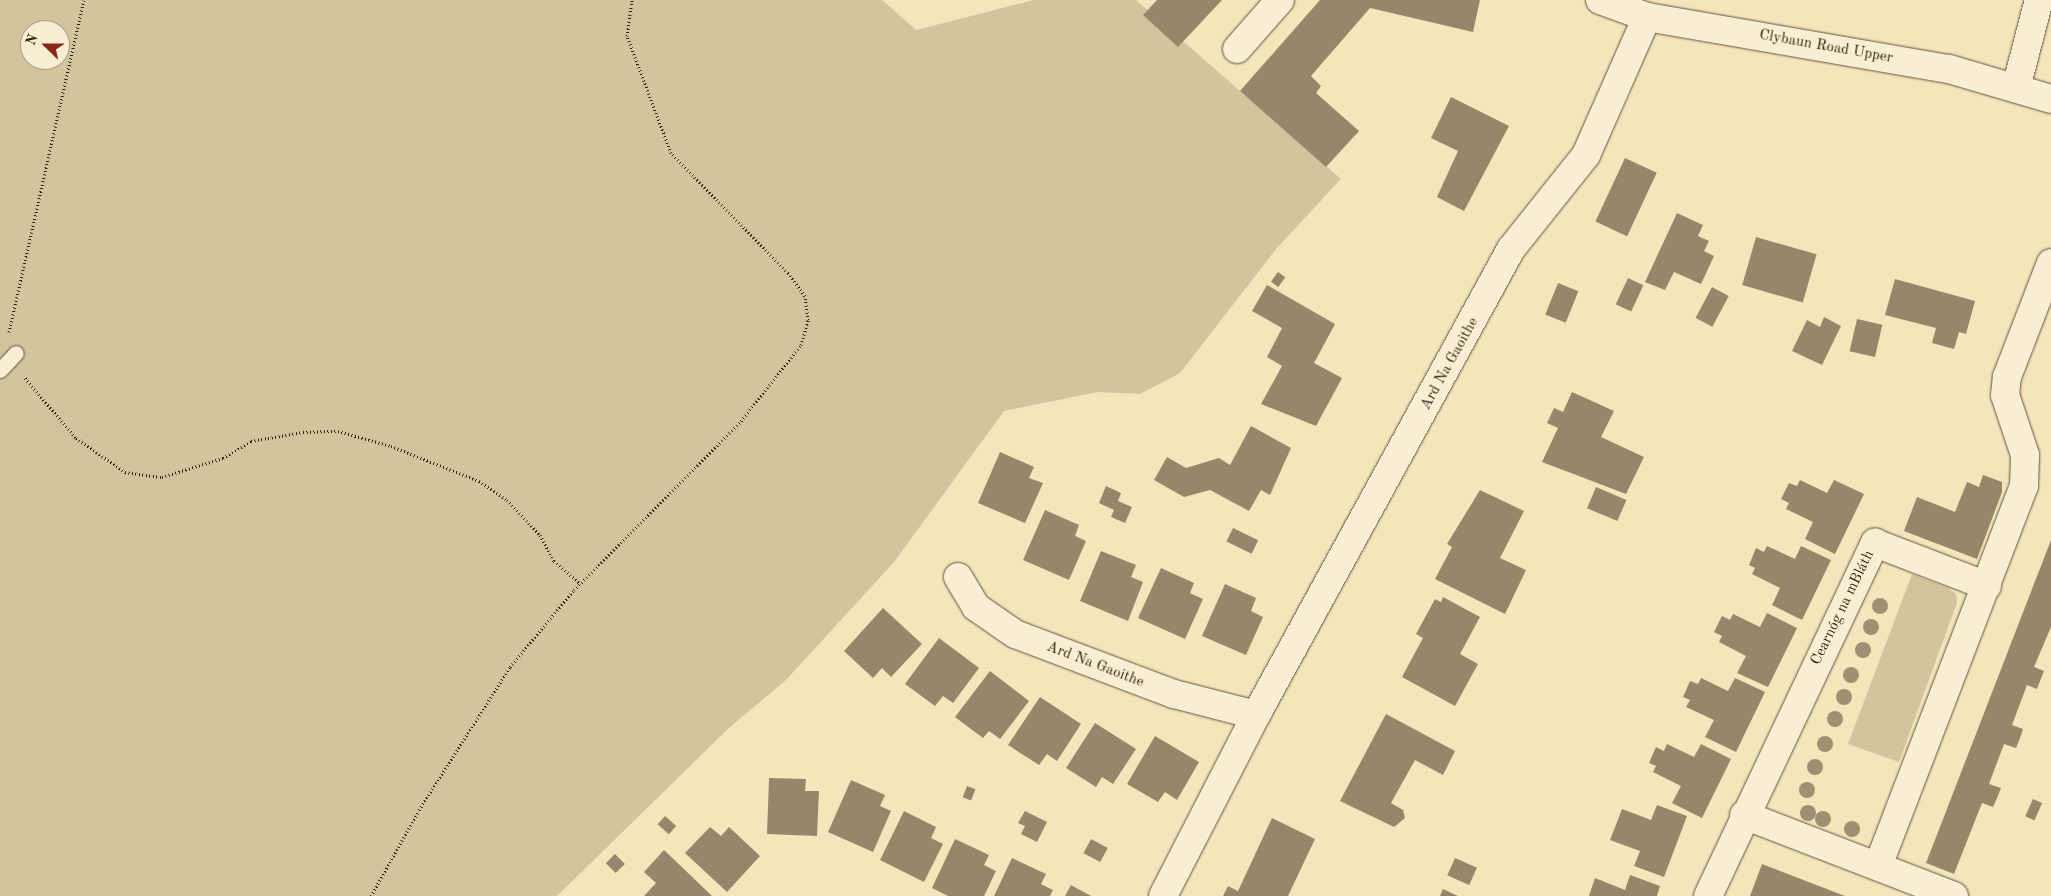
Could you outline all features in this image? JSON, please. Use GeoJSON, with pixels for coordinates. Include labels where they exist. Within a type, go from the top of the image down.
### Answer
{"type":"FeatureCollection","features":[{"type":"Feature","properties":{"kind":"street"},"geometry":{"type":"LineString","coordinates":[[1237,49],[1280,0]]}},
{"type":"Feature","properties":{"kind":"street","name":"Clybaun Road Upper"},"geometry":{"type":"LineString","coordinates":[[1600,0],[1647,17],[1949,70],[2051,99]]}},
{"type":"Feature","properties":{"kind":"street"},"geometry":{"type":"LineString","coordinates":[[2016,88],[2039,0]]}},
{"type":"Feature","properties":{"kind":"street","name":"Ard Na Gaoithe"},"geometry":{"type":"LineString","coordinates":[[1163,896],[1256,715],[1511,249],[1586,155],[1647,17]]}},
{"type":"Feature","properties":{"kind":"street"},"geometry":{"type":"LineString","coordinates":[[1878,866],[1987,586],[2027,470],[2008,408],[2007,377],[2051,263]]}},
{"type":"Feature","properties":{"kind":"street","name":"Cearnóg na mBláth"},"geometry":{"type":"LineString","coordinates":[[1744,815],[1875,542],[1987,586]]}},
{"type":"Feature","properties":{"kind":"street","name":"Ard Na Gaoithe"},"geometry":{"type":"LineString","coordinates":[[958,577],[976,608],[1015,634],[1174,694],[1256,715]]}},
{"type":"Feature","properties":{"kind":"street"},"geometry":{"type":"LineString","coordinates":[[1708,896],[1744,815],[1954,896]]}},
{"type":"Feature","properties":{"kind":"lane"},"geometry":{"type":"LineString","coordinates":[[0,370],[16,353]]}},
{"type":"Feature","properties":{"kind":"path"},"geometry":{"type":"LineString","coordinates":[[84,0],[8,333],[32,392],[76,438],[125,472],[162,477],[223,458],[251,441],[303,432],[355,434],[436,462],[507,500],[540,535],[554,561],[580,584]]}},
{"type":"Feature","properties":{"kind":"path"},"geometry":{"type":"LineString","coordinates":[[371,896],[419,810],[510,667],[580,584],[741,421],[800,345],[808,320],[805,296],[788,273],[671,153],[627,36],[632,0]]}},
{"type":"Feature","properties":{"kind":"shaded area"},"geometry":{"type":"Polygon","coordinates":[[[0,0],[882,0],[916,30],[1034,0],[1136,0],[1341,179],[1276,249],[1180,373],[1140,394],[1098,392],[1004,411],[894,562],[786,680],[730,727],[557,896],[0,896],[0,0]]]}},
{"type":"Feature","properties":{"kind":"shaded area"},"geometry":{"type":"Polygon","coordinates":[[[1912,574],[1948,588],[1956,594],[1957,603],[1899,762],[1848,744],[1912,574]]]}},
{"type":"Feature","properties":{"kind":"building"},"geometry":{"type":"Polygon","coordinates":[[[1157,0],[1222,0],[1178,47],[1143,15],[1157,0]]]}},
{"type":"Feature","properties":{"kind":"building"},"geometry":{"type":"Polygon","coordinates":[[[1320,0],[1480,0],[1473,32],[1370,8],[1311,76],[1321,86],[1316,93],[1359,131],[1326,167],[1240,91],[1320,0]]]}},
{"type":"Feature","properties":{"kind":"building"},"geometry":{"type":"Polygon","coordinates":[[[1451,97],[1509,126],[1464,211],[1437,197],[1458,151],[1431,138],[1451,97]]]}},
{"type":"Feature","properties":{"kind":"building"},"geometry":{"type":"Polygon","coordinates":[[[1625,158],[1657,173],[1627,236],[1595,221],[1625,158]]]}},
{"type":"Feature","properties":{"kind":"building"},"geometry":{"type":"Polygon","coordinates":[[[1677,213],[1703,225],[1698,236],[1709,241],[1704,251],[1714,256],[1701,284],[1674,272],[1665,290],[1645,282],[1677,213]]]}},
{"type":"Feature","properties":{"kind":"building"},"geometry":{"type":"Polygon","coordinates":[[[1756,237],[1817,254],[1803,302],[1742,285],[1756,237]]]}},
{"type":"Feature","properties":{"kind":"building"},"geometry":{"type":"Polygon","coordinates":[[[1278,272],[1285,277],[1278,287],[1271,282],[1278,272]]]}},
{"type":"Feature","properties":{"kind":"building"},"geometry":{"type":"Polygon","coordinates":[[[1628,278],[1643,285],[1631,311],[1616,304],[1628,278]]]}},
{"type":"Feature","properties":{"kind":"building"},"geometry":{"type":"Polygon","coordinates":[[[1895,279],[1975,301],[1966,334],[1959,332],[1954,349],[1932,343],[1936,328],[1885,315],[1895,279]]]}},
{"type":"Feature","properties":{"kind":"building"},"geometry":{"type":"Polygon","coordinates":[[[1558,283],[1578,291],[1566,323],[1545,315],[1558,283]]]}},
{"type":"Feature","properties":{"kind":"building"},"geometry":{"type":"Polygon","coordinates":[[[1267,285],[1335,324],[1314,363],[1342,378],[1316,426],[1261,404],[1282,366],[1267,357],[1282,328],[1252,311],[1267,285]]]}},
{"type":"Feature","properties":{"kind":"building"},"geometry":{"type":"Polygon","coordinates":[[[1712,287],[1729,296],[1712,327],[1696,318],[1712,287]]]}},
{"type":"Feature","properties":{"kind":"building"},"geometry":{"type":"Polygon","coordinates":[[[1824,317],[1841,326],[1822,365],[1792,351],[1807,320],[1820,327],[1824,317]]]}},
{"type":"Feature","properties":{"kind":"building"},"geometry":{"type":"Polygon","coordinates":[[[1857,319],[1882,325],[1875,357],[1850,351],[1857,319]]]}},
{"type":"Feature","properties":{"kind":"building"},"geometry":{"type":"Polygon","coordinates":[[[1572,392],[1614,411],[1601,437],[1644,457],[1626,494],[1542,462],[1558,428],[1547,423],[1554,408],[1563,412],[1572,392]]]}},
{"type":"Feature","properties":{"kind":"building"},"geometry":{"type":"Polygon","coordinates":[[[1251,426],[1291,448],[1270,495],[1261,490],[1249,511],[1210,490],[1184,497],[1154,480],[1167,457],[1186,468],[1219,458],[1230,465],[1251,426]]]}},
{"type":"Feature","properties":{"kind":"building"},"geometry":{"type":"Polygon","coordinates":[[[1000,452],[1034,467],[1029,478],[1043,483],[1025,523],[978,503],[1000,452]]]}},
{"type":"Feature","properties":{"kind":"building"},"geometry":{"type":"Polygon","coordinates":[[[1983,475],[2002,482],[2002,492],[1977,559],[1904,531],[1917,497],[1955,512],[1967,482],[1979,487],[1983,475]]]}},
{"type":"Feature","properties":{"kind":"building"},"geometry":{"type":"Polygon","coordinates":[[[1800,480],[1827,493],[1834,480],[1864,494],[1835,554],[1805,539],[1813,522],[1786,509],[1789,503],[1781,499],[1789,483],[1797,486],[1800,480]]]}},
{"type":"Feature","properties":{"kind":"building"},"geometry":{"type":"Polygon","coordinates":[[[1106,486],[1121,493],[1118,501],[1132,507],[1125,523],[1111,517],[1114,510],[1099,503],[1106,486]]]}},
{"type":"Feature","properties":{"kind":"building"},"geometry":{"type":"Polygon","coordinates":[[[1596,487],[1626,500],[1617,521],[1587,508],[1596,487]]]}},
{"type":"Feature","properties":{"kind":"building"},"geometry":{"type":"Polygon","coordinates":[[[1480,490],[1524,511],[1500,558],[1526,570],[1505,614],[1435,579],[1452,547],[1447,544],[1480,490]]]}},
{"type":"Feature","properties":{"kind":"building"},"geometry":{"type":"Polygon","coordinates":[[[1045,510],[1079,525],[1075,536],[1086,541],[1069,580],[1023,560],[1045,510]]]}},
{"type":"Feature","properties":{"kind":"building"},"geometry":{"type":"Polygon","coordinates":[[[1233,528],[1258,540],[1252,554],[1226,541],[1233,528]]]}},
{"type":"Feature","properties":{"kind":"building"},"geometry":{"type":"Polygon","coordinates":[[[2051,540],[2051,627],[2034,667],[2044,671],[2037,689],[2027,685],[2012,725],[2023,729],[2020,738],[2016,748],[2004,744],[1989,784],[2001,788],[1993,807],[1982,803],[1954,874],[1926,863],[2051,540]]]}},
{"type":"Feature","properties":{"kind":"building"},"geometry":{"type":"Polygon","coordinates":[[[1767,546],[1795,559],[1801,546],[1831,560],[1802,620],[1772,605],[1780,588],[1752,574],[1755,568],[1749,565],[1756,548],[1764,552],[1767,546]]]}},
{"type":"Feature","properties":{"kind":"building"},"geometry":{"type":"Polygon","coordinates":[[[1101,551],[1136,565],[1131,577],[1143,582],[1128,621],[1080,601],[1101,551]]]}},
{"type":"Feature","properties":{"kind":"building"},"geometry":{"type":"Polygon","coordinates":[[[1161,568],[1194,583],[1190,593],[1203,599],[1185,639],[1138,618],[1161,568]]]}},
{"type":"Feature","properties":{"kind":"building"},"geometry":{"type":"Polygon","coordinates":[[[1225,584],[1256,598],[1251,611],[1263,617],[1246,655],[1202,636],[1225,584]]]}},
{"type":"Feature","properties":{"kind":"building"},"geometry":{"type":"Polygon","coordinates":[[[1443,597],[1480,617],[1460,654],[1478,664],[1455,706],[1402,677],[1423,638],[1416,634],[1435,599],[1441,602],[1443,597]]]}},
{"type":"Feature","properties":{"kind":"building"},"geometry":{"type":"Polygon","coordinates":[[[883,608],[922,644],[891,677],[882,668],[873,678],[844,651],[883,608]]]}},
{"type":"Feature","properties":{"kind":"building"},"geometry":{"type":"Polygon","coordinates":[[[1767,613],[1797,628],[1768,687],[1737,673],[1746,656],[1719,642],[1722,636],[1714,632],[1722,616],[1730,620],[1733,614],[1760,627],[1767,613]]]}},
{"type":"Feature","properties":{"kind":"building"},"geometry":{"type":"Polygon","coordinates":[[[939,638],[979,668],[953,703],[943,696],[935,706],[905,684],[939,638]]]}},
{"type":"Feature","properties":{"kind":"building"},"geometry":{"type":"Polygon","coordinates":[[[990,671],[1029,701],[1000,739],[989,731],[983,738],[955,717],[990,671]]]}},
{"type":"Feature","properties":{"kind":"building"},"geometry":{"type":"Polygon","coordinates":[[[1701,678],[1728,691],[1735,678],[1765,692],[1736,752],[1705,737],[1714,720],[1686,707],[1690,700],[1683,697],[1690,681],[1698,684],[1701,678]]]}},
{"type":"Feature","properties":{"kind":"building"},"geometry":{"type":"Polygon","coordinates":[[[1040,697],[1081,724],[1057,761],[1047,754],[1039,765],[1008,745],[1040,697]]]}},
{"type":"Feature","properties":{"kind":"building"},"geometry":{"type":"Polygon","coordinates":[[[1386,714],[1455,751],[1443,775],[1415,760],[1391,803],[1403,810],[1405,818],[1394,827],[1340,801],[1386,714]]]}},
{"type":"Feature","properties":{"kind":"building"},"geometry":{"type":"Polygon","coordinates":[[[1095,723],[1136,749],[1113,784],[1102,777],[1096,787],[1066,768],[1095,723]]]}},
{"type":"Feature","properties":{"kind":"building"},"geometry":{"type":"Polygon","coordinates":[[[1155,736],[1199,762],[1177,800],[1165,792],[1158,802],[1127,784],[1155,736]]]}},
{"type":"Feature","properties":{"kind":"building"},"geometry":{"type":"Polygon","coordinates":[[[1667,744],[1694,757],[1701,744],[1731,759],[1702,818],[1672,803],[1681,786],[1653,772],[1656,766],[1649,763],[1656,747],[1664,751],[1667,744]]]}},
{"type":"Feature","properties":{"kind":"building"},"geometry":{"type":"Polygon","coordinates":[[[769,778],[806,779],[805,791],[819,791],[817,836],[767,834],[769,778]]]}},
{"type":"Feature","properties":{"kind":"building"},"geometry":{"type":"Polygon","coordinates":[[[851,780],[885,795],[880,806],[891,811],[873,852],[828,832],[851,780]]]}},
{"type":"Feature","properties":{"kind":"building"},"geometry":{"type":"Polygon","coordinates":[[[967,786],[975,789],[971,800],[963,797],[967,786]]]}},
{"type":"Feature","properties":{"kind":"building"},"geometry":{"type":"Polygon","coordinates":[[[2033,799],[2042,803],[2034,820],[2025,816],[2033,799]]]}},
{"type":"Feature","properties":{"kind":"building"},"geometry":{"type":"Polygon","coordinates":[[[1657,805],[1687,816],[1664,877],[1634,866],[1640,851],[1610,840],[1622,809],[1651,820],[1657,805]]]}},
{"type":"Feature","properties":{"kind":"building"},"geometry":{"type":"Polygon","coordinates":[[[904,811],[936,827],[931,838],[943,844],[924,882],[880,860],[904,811]]]}},
{"type":"Feature","properties":{"kind":"building"},"geometry":{"type":"Polygon","coordinates":[[[1025,811],[1047,822],[1037,842],[1021,834],[1025,826],[1018,823],[1025,811]]]}},
{"type":"Feature","properties":{"kind":"building"},"geometry":{"type":"Polygon","coordinates":[[[665,816],[676,826],[669,834],[658,824],[665,816]]]}},
{"type":"Feature","properties":{"kind":"building"},"geometry":{"type":"Polygon","coordinates":[[[1272,818],[1315,839],[1288,896],[1223,896],[1228,886],[1238,891],[1272,818]]]}},
{"type":"Feature","properties":{"kind":"building"},"geometry":{"type":"Polygon","coordinates":[[[710,827],[721,836],[729,827],[760,856],[727,892],[685,853],[710,827]]]}},
{"type":"Feature","properties":{"kind":"building"},"geometry":{"type":"Polygon","coordinates":[[[955,839],[989,855],[984,865],[996,871],[984,896],[948,896],[932,888],[955,839]]]}},
{"type":"Feature","properties":{"kind":"building"},"geometry":{"type":"Polygon","coordinates":[[[1091,839],[1108,848],[1100,862],[1083,853],[1091,839]]]}},
{"type":"Feature","properties":{"kind":"building"},"geometry":{"type":"Polygon","coordinates":[[[664,850],[712,896],[644,896],[656,883],[644,872],[664,850]]]}},
{"type":"Feature","properties":{"kind":"building"},"geometry":{"type":"Polygon","coordinates":[[[615,854],[625,864],[616,873],[606,863],[615,854]]]}},
{"type":"Feature","properties":{"kind":"building"},"geometry":{"type":"Polygon","coordinates":[[[1012,858],[1046,874],[1041,884],[1053,890],[1050,896],[994,896],[1012,858]]]}},
{"type":"Feature","properties":{"kind":"building"},"geometry":{"type":"Polygon","coordinates":[[[1455,858],[1477,868],[1469,885],[1447,875],[1455,858]]]}},
{"type":"Feature","properties":{"kind":"building"},"geometry":{"type":"Polygon","coordinates":[[[1762,864],[1845,896],[1750,896],[1762,864]]]}},
{"type":"Feature","properties":{"kind":"building"},"geometry":{"type":"Polygon","coordinates":[[[1630,875],[1660,886],[1657,896],[1589,896],[1595,878],[1625,890],[1630,875]]]}},
{"type":"Feature","properties":{"kind":"building"},"geometry":{"type":"Polygon","coordinates":[[[1071,885],[1091,896],[1065,896],[1071,885]]]}},
{"type":"Feature","properties":{"kind":"building"},"geometry":{"type":"Polygon","coordinates":[[[1443,889],[1458,896],[1440,896],[1443,889]]]}}]}
